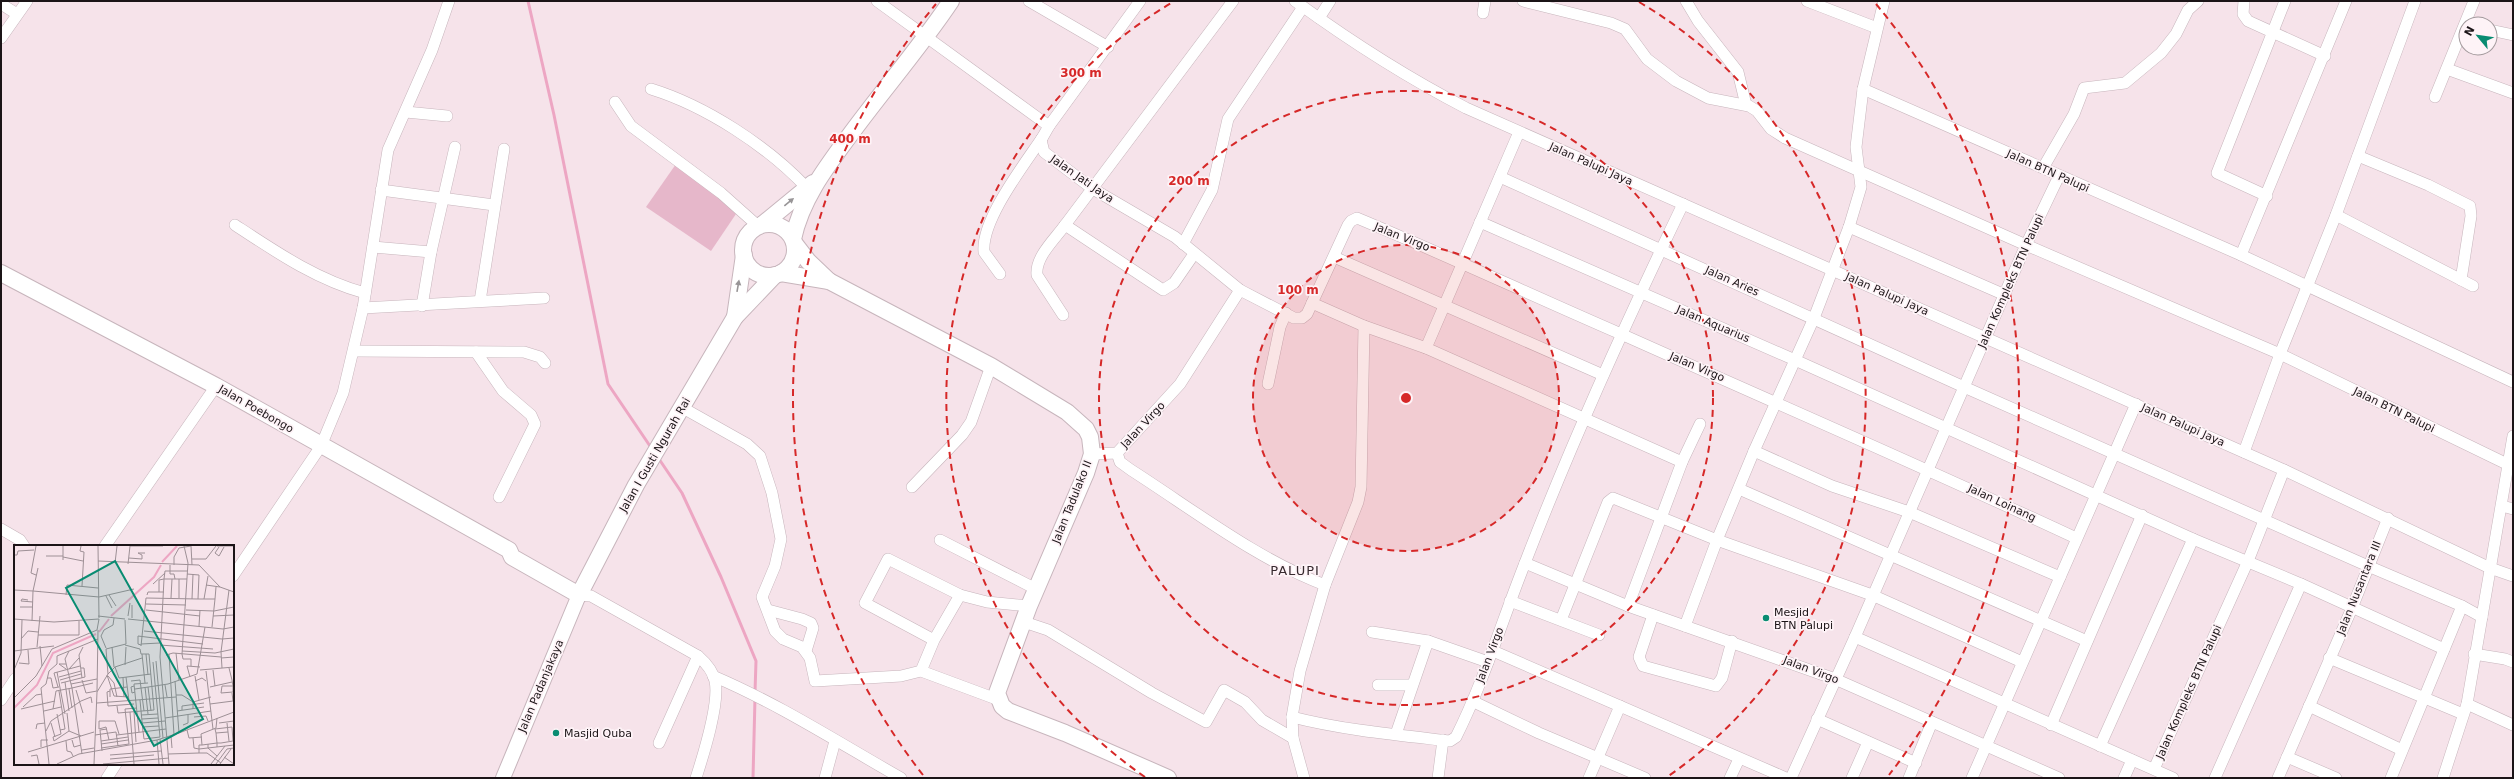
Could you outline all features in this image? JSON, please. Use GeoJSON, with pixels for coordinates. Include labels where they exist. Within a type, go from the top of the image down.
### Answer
{"type":"FeatureCollection","features":[{"type":"Feature","properties":{"kind":"main road"},"geometry":{"type":"LineString","coordinates":[[811,184],[797,220],[794,242],[795,251],[791,264],[778,274],[763,274],[752,269],[744,255],[746,239],[811,184],[926,37],[951,1]]}},
{"type":"Feature","properties":{"kind":"main road"},"geometry":{"type":"LineString","coordinates":[[761,225],[778,225],[784,228],[808,261],[829,281]]}},
{"type":"Feature","properties":{"kind":"main road","name":"Jalan I Gusti Ngurah Rai"},"geometry":{"type":"LineString","coordinates":[[735,317],[744,255]]}},
{"type":"Feature","properties":{"kind":"main road","name":"Jalan Poebongo"},"geometry":{"type":"LineString","coordinates":[[1,273],[216,386],[508,550],[512,557],[584,593]]}},
{"type":"Feature","properties":{"kind":"main road","name":"Jalan I Gusti Ngurah Rai"},"geometry":{"type":"LineString","coordinates":[[584,593],[636,485],[683,408],[735,317],[778,274]]}},
{"type":"Feature","properties":{"kind":"main road","name":"Jalan Tadulako II"},"geometry":{"type":"LineString","coordinates":[[778,274],[829,281],[991,366],[1079,421],[1090,437],[1092,454],[1086,473],[1036,589],[997,688],[999,700]]}},
{"type":"Feature","properties":{"kind":"main road"},"geometry":{"type":"LineString","coordinates":[[999,700],[1008,711],[1065,733],[1168,778]]}},
{"type":"Feature","properties":{"kind":"street"},"geometry":{"type":"LineString","coordinates":[[1,38],[27,1]]}},
{"type":"Feature","properties":{"kind":"street"},"geometry":{"type":"LineString","coordinates":[[234,575],[321,446],[343,393],[363,308],[388,150],[432,50],[449,1]]}},
{"type":"Feature","properties":{"kind":"street"},"geometry":{"type":"LineString","coordinates":[[877,1],[1049,126]]}},
{"type":"Feature","properties":{"kind":"street"},"geometry":{"type":"LineString","coordinates":[[1029,1],[1108,47]]}},
{"type":"Feature","properties":{"kind":"street"},"geometry":{"type":"LineString","coordinates":[[1000,274],[984,252],[987,232],[1004,195],[1049,126],[1108,47],[1140,1]]}},
{"type":"Feature","properties":{"kind":"street"},"geometry":{"type":"LineString","coordinates":[[1063,315],[1037,275],[1036,268],[1040,258],[1232,1]]}},
{"type":"Feature","properties":{"kind":"street"},"geometry":{"type":"LineString","coordinates":[[1319,18],[1330,1]]}},
{"type":"Feature","properties":{"kind":"street"},"geometry":{"type":"LineString","coordinates":[[1483,13],[1485,1]]}},
{"type":"Feature","properties":{"kind":"street"},"geometry":{"type":"LineString","coordinates":[[1523,1],[1611,23],[1625,29],[1647,59],[1676,81],[1708,98],[1746,105],[1738,72],[1730,58],[1698,21],[1686,1]]}},
{"type":"Feature","properties":{"kind":"street"},"geometry":{"type":"LineString","coordinates":[[1807,1],[1877,28]]}},
{"type":"Feature","properties":{"kind":"street"},"geometry":{"type":"LineString","coordinates":[[1685,626],[1738,489],[1814,318],[1849,228],[1861,187],[1856,147],[1863,89],[1884,1]]}},
{"type":"Feature","properties":{"kind":"street"},"geometry":{"type":"LineString","coordinates":[[2042,168],[2074,114],[2084,88],[2125,82],[2161,53],[2176,34],[2188,10],[2198,1]]}},
{"type":"Feature","properties":{"kind":"street"},"geometry":{"type":"LineString","coordinates":[[2244,1],[2243,14],[2248,21],[2272,34],[2325,56]]}},
{"type":"Feature","properties":{"kind":"street"},"geometry":{"type":"LineString","coordinates":[[2267,196],[2217,173],[2285,1]]}},
{"type":"Feature","properties":{"kind":"street"},"geometry":{"type":"LineString","coordinates":[[2241,255],[2325,56],[2346,1]]}},
{"type":"Feature","properties":{"kind":"street"},"geometry":{"type":"LineString","coordinates":[[2244,452],[2280,354],[2336,215],[2415,1]]}},
{"type":"Feature","properties":{"kind":"street"},"geometry":{"type":"LineString","coordinates":[[2469,16],[2474,1]]}},
{"type":"Feature","properties":{"kind":"street"},"geometry":{"type":"LineString","coordinates":[[1,4],[17,14]]}},
{"type":"Feature","properties":{"kind":"street"},"geometry":{"type":"LineString","coordinates":[[1183,244],[1212,190],[1228,119],[1299,4]]}},
{"type":"Feature","properties":{"kind":"street","name":"Jalan Palupi Jaya"},"geometry":{"type":"LineString","coordinates":[[1299,4],[1417,82],[1466,108],[2244,452],[2388,518],[2490,568],[2513,576]]}},
{"type":"Feature","properties":{"kind":"street"},"geometry":{"type":"LineString","coordinates":[[2498,32],[2513,35]]}},
{"type":"Feature","properties":{"kind":"street"},"geometry":{"type":"LineString","coordinates":[[2435,97],[2458,43]]}},
{"type":"Feature","properties":{"kind":"street"},"geometry":{"type":"LineString","coordinates":[[2447,69],[2513,93]]}},
{"type":"Feature","properties":{"kind":"street"},"geometry":{"type":"LineString","coordinates":[[651,89],[687,103],[746,137],[811,184]]}},
{"type":"Feature","properties":{"kind":"street","name":"Jalan BTN Palupi"},"geometry":{"type":"LineString","coordinates":[[1863,89],[2241,255],[2513,382]]}},
{"type":"Feature","properties":{"kind":"street"},"geometry":{"type":"LineString","coordinates":[[615,102],[632,126],[761,225]]}},
{"type":"Feature","properties":{"kind":"street","name":"Jalan BTN Palupi"},"geometry":{"type":"LineString","coordinates":[[1746,105],[1757,111],[1768,126],[1776,133],[2026,245],[2280,354],[2509,465]]}},
{"type":"Feature","properties":{"kind":"street"},"geometry":{"type":"LineString","coordinates":[[406,112],[447,116]]}},
{"type":"Feature","properties":{"kind":"street"},"geometry":{"type":"LineString","coordinates":[[1426,348],[1519,132]]}},
{"type":"Feature","properties":{"kind":"street","name":"Jalan Jati Jaya"},"geometry":{"type":"LineString","coordinates":[[1042,137],[1041,146],[1044,152],[1093,189],[1183,244],[1240,290]]}},
{"type":"Feature","properties":{"kind":"street"},"geometry":{"type":"LineString","coordinates":[[422,306],[431,252],[455,147]]}},
{"type":"Feature","properties":{"kind":"street"},"geometry":{"type":"LineString","coordinates":[[480,301],[504,149]]}},
{"type":"Feature","properties":{"kind":"street"},"geometry":{"type":"LineString","coordinates":[[2358,156],[2428,185],[2470,206],[2471,216],[2461,280]]}},
{"type":"Feature","properties":{"kind":"street","name":"Jalan Kompleks BTN Palupi"},"geometry":{"type":"LineString","coordinates":[[1791,778],[1855,638],[1872,595],[2026,245],[2059,176]]}},
{"type":"Feature","properties":{"kind":"street","name":"Jalan Aries"},"geometry":{"type":"LineString","coordinates":[[1500,177],[1964,387]]}},
{"type":"Feature","properties":{"kind":"street"},"geometry":{"type":"LineString","coordinates":[[381,190],[494,205]]}},
{"type":"Feature","properties":{"kind":"street","name":"Jalan Virgo"},"geometry":{"type":"LineString","coordinates":[[1443,740],[1453,740],[1456,737],[1493,651],[1525,563],[1620,334],[1683,204]]}},
{"type":"Feature","properties":{"kind":"street"},"geometry":{"type":"LineString","coordinates":[[2336,215],[2472,286]]}},
{"type":"Feature","properties":{"kind":"street","name":"Jalan Virgo"},"geometry":{"type":"LineString","coordinates":[[1092,454],[1117,453],[1180,384],[1240,290],[1298,319],[1307,314],[1348,225],[1351,221],[1357,218],[1463,262],[1620,334],[1928,469]]}},
{"type":"Feature","properties":{"kind":"street","name":"Jalan Aquarius"},"geometry":{"type":"LineString","coordinates":[[1480,222],[1795,360],[1945,428]]}},
{"type":"Feature","properties":{"kind":"street"},"geometry":{"type":"LineString","coordinates":[[235,225],[318,276],[343,287],[365,293]]}},
{"type":"Feature","properties":{"kind":"street"},"geometry":{"type":"LineString","coordinates":[[1065,225],[1163,290],[1174,283],[1194,254]]}},
{"type":"Feature","properties":{"kind":"street"},"geometry":{"type":"LineString","coordinates":[[1849,228],[2004,295]]}},
{"type":"Feature","properties":{"kind":"street"},"geometry":{"type":"LineString","coordinates":[[373,247],[431,252]]}},
{"type":"Feature","properties":{"kind":"street"},"geometry":{"type":"LineString","coordinates":[[1334,257],[1603,375]]}},
{"type":"Feature","properties":{"kind":"street"},"geometry":{"type":"LineString","coordinates":[[363,308],[422,306],[544,298]]}},
{"type":"Feature","properties":{"kind":"street"},"geometry":{"type":"LineString","coordinates":[[1312,303],[1364,326],[1426,348],[1585,417],[1682,462]]}},
{"type":"Feature","properties":{"kind":"street"},"geometry":{"type":"LineString","coordinates":[[1268,384],[1280,327],[1286,313]]}},
{"type":"Feature","properties":{"kind":"street"},"geometry":{"type":"LineString","coordinates":[[1304,778],[1293,738],[1292,717],[1300,671],[1325,585],[1355,512],[1361,487],[1364,326]]}},
{"type":"Feature","properties":{"kind":"street"},"geometry":{"type":"LineString","coordinates":[[354,350],[524,352],[540,357],[545,363]]}},
{"type":"Feature","properties":{"kind":"street"},"geometry":{"type":"LineString","coordinates":[[476,352],[503,391],[531,415],[535,424],[499,497]]}},
{"type":"Feature","properties":{"kind":"street"},"geometry":{"type":"LineString","coordinates":[[912,487],[962,436],[971,422],[991,366]]}},
{"type":"Feature","properties":{"kind":"street"},"geometry":{"type":"LineString","coordinates":[[106,545],[216,386]]}},
{"type":"Feature","properties":{"kind":"street"},"geometry":{"type":"LineString","coordinates":[[1964,387],[2114,452],[2368,566],[2462,606],[2482,617]]}},
{"type":"Feature","properties":{"kind":"street"},"geometry":{"type":"LineString","coordinates":[[1972,778],[2136,404]]}},
{"type":"Feature","properties":{"kind":"street"},"geometry":{"type":"LineString","coordinates":[[683,408],[747,444],[760,456],[772,492],[781,539],[775,566],[762,597],[775,631],[783,638],[802,647],[806,651],[810,658],[815,681],[901,676],[921,671],[999,700]]}},
{"type":"Feature","properties":{"kind":"street"},"geometry":{"type":"LineString","coordinates":[[1628,606],[1682,462],[1700,424]]}},
{"type":"Feature","properties":{"kind":"street"},"geometry":{"type":"LineString","coordinates":[[1945,428],[2142,515],[2192,539],[2301,584],[2444,649]]}},
{"type":"Feature","properties":{"kind":"street"},"geometry":{"type":"LineString","coordinates":[[2443,778],[2465,709],[2490,568],[2508,507],[2509,465],[2513,436]]}},
{"type":"Feature","properties":{"kind":"street"},"geometry":{"type":"LineString","coordinates":[[1754,451],[1832,486],[1909,512],[2060,577]]}},
{"type":"Feature","properties":{"kind":"street"},"geometry":{"type":"LineString","coordinates":[[1117,453],[1120,462],[1251,548],[1290,571],[1325,585]]}},
{"type":"Feature","properties":{"kind":"street","name":"Jalan Loinang"},"geometry":{"type":"LineString","coordinates":[[1928,469],[2076,538]]}},
{"type":"Feature","properties":{"kind":"street","name":"Jalan Kompleks BTN Palupi"},"geometry":{"type":"LineString","coordinates":[[1855,638],[2154,769],[2266,520],[2284,470]]}},
{"type":"Feature","properties":{"kind":"street"},"geometry":{"type":"LineString","coordinates":[[1738,489],[1890,554],[2041,622],[2087,640]]}},
{"type":"Feature","properties":{"kind":"street"},"geometry":{"type":"LineString","coordinates":[[1561,620],[1609,499],[1613,498],[1717,540],[1872,595],[2022,662]]}},
{"type":"Feature","properties":{"kind":"street"},"geometry":{"type":"LineString","coordinates":[[2051,724],[2142,515]]}},
{"type":"Feature","properties":{"kind":"street","name":"Jalan Nusantara III"},"geometry":{"type":"LineString","coordinates":[[2278,778],[2352,608],[2388,518]]}},
{"type":"Feature","properties":{"kind":"street"},"geometry":{"type":"LineString","coordinates":[[1,529],[20,540],[23,545]]}},
{"type":"Feature","properties":{"kind":"street"},"geometry":{"type":"LineString","coordinates":[[2100,746],[2192,539]]}},
{"type":"Feature","properties":{"kind":"street"},"geometry":{"type":"LineString","coordinates":[[940,540],[1036,589]]}},
{"type":"Feature","properties":{"kind":"street"},"geometry":{"type":"LineString","coordinates":[[934,640],[865,603],[887,560],[891,560],[960,595],[987,602],[1029,606]]}},
{"type":"Feature","properties":{"kind":"street","name":"Jalan Virgo"},"geometry":{"type":"LineString","coordinates":[[1525,563],[1628,606],[1732,641],[1835,679],[1932,722]]}},
{"type":"Feature","properties":{"kind":"street"},"geometry":{"type":"LineString","coordinates":[[2215,778],[2301,584]]}},
{"type":"Feature","properties":{"kind":"street"},"geometry":{"type":"LineString","coordinates":[[584,593],[698,656],[705,662],[714,676],[715,696],[708,738],[696,778]]}},
{"type":"Feature","properties":{"kind":"street","name":"Jalan Padanjakaya"},"geometry":{"type":"LineString","coordinates":[[503,778],[584,593]]}},
{"type":"Feature","properties":{"kind":"street"},"geometry":{"type":"LineString","coordinates":[[921,671],[934,640],[960,595]]}},
{"type":"Feature","properties":{"kind":"street"},"geometry":{"type":"LineString","coordinates":[[1510,601],[1599,635]]}},
{"type":"Feature","properties":{"kind":"street"},"geometry":{"type":"LineString","coordinates":[[2390,778],[2462,606]]}},
{"type":"Feature","properties":{"kind":"street"},"geometry":{"type":"LineString","coordinates":[[768,610],[811,623],[813,628],[806,651]]}},
{"type":"Feature","properties":{"kind":"street"},"geometry":{"type":"LineString","coordinates":[[1653,615],[1639,658],[1643,666],[1716,686],[1722,678],[1732,641]]}},
{"type":"Feature","properties":{"kind":"street"},"geometry":{"type":"LineString","coordinates":[[1024,622],[1048,630],[1152,693],[1206,722],[1224,690],[1244,702],[1262,720],[1293,738]]}},
{"type":"Feature","properties":{"kind":"street"},"geometry":{"type":"LineString","coordinates":[[1372,632],[1428,641],[1488,662]]}},
{"type":"Feature","properties":{"kind":"street"},"geometry":{"type":"LineString","coordinates":[[1396,734],[1428,641]]}},
{"type":"Feature","properties":{"kind":"street"},"geometry":{"type":"LineString","coordinates":[[1493,651],[1739,759],[1786,778]]}},
{"type":"Feature","properties":{"kind":"street"},"geometry":{"type":"LineString","coordinates":[[2474,654],[2510,658]]}},
{"type":"Feature","properties":{"kind":"street"},"geometry":{"type":"LineString","coordinates":[[659,743],[698,656]]}},
{"type":"Feature","properties":{"kind":"street"},"geometry":{"type":"LineString","coordinates":[[2330,658],[2424,698],[2465,709],[2513,725]]}},
{"type":"Feature","properties":{"kind":"street"},"geometry":{"type":"LineString","coordinates":[[714,676],[741,688],[799,719],[901,778]]}},
{"type":"Feature","properties":{"kind":"street"},"geometry":{"type":"LineString","coordinates":[[1,700],[14,680]]}},
{"type":"Feature","properties":{"kind":"street"},"geometry":{"type":"LineString","coordinates":[[1378,684],[1412,686]]}},
{"type":"Feature","properties":{"kind":"street"},"geometry":{"type":"LineString","coordinates":[[1472,701],[1539,733],[1645,778]]}},
{"type":"Feature","properties":{"kind":"street"},"geometry":{"type":"LineString","coordinates":[[1589,778],[1620,706]]}},
{"type":"Feature","properties":{"kind":"street"},"geometry":{"type":"LineString","coordinates":[[2309,706],[2402,750]]}},
{"type":"Feature","properties":{"kind":"street"},"geometry":{"type":"LineString","coordinates":[[1292,717],[1322,724],[1443,740],[1438,778]]}},
{"type":"Feature","properties":{"kind":"street"},"geometry":{"type":"LineString","coordinates":[[1817,719],[1916,763]]}},
{"type":"Feature","properties":{"kind":"street"},"geometry":{"type":"LineString","coordinates":[[1909,778],[1932,722],[2059,778]]}},
{"type":"Feature","properties":{"kind":"street"},"geometry":{"type":"LineString","coordinates":[[825,778],[835,741]]}},
{"type":"Feature","properties":{"kind":"street"},"geometry":{"type":"LineString","coordinates":[[1852,778],[1868,742]]}},
{"type":"Feature","properties":{"kind":"street"},"geometry":{"type":"LineString","coordinates":[[2287,757],[2336,778]]}},
{"type":"Feature","properties":{"kind":"street"},"geometry":{"type":"LineString","coordinates":[[1730,778],[1739,759]]}},
{"type":"Feature","properties":{"kind":"street"},"geometry":{"type":"LineString","coordinates":[[2124,778],[2132,760]]}},
{"type":"Feature","properties":{"kind":"street"},"geometry":{"type":"LineString","coordinates":[[108,778],[115,765]]}},
{"type":"Feature","properties":{"kind":"street"},"geometry":{"type":"LineString","coordinates":[[2154,769],[2173,778]]}},
{"type":"Feature","properties":{"kind":"shaded area"},"geometry":{"type":"Polygon","coordinates":[[[676,164],[740,208],[711,251],[646,207],[676,164]]]}},
{"type":"Feature","properties":{"kind":"waterway"},"geometry":{"type":"LineString","coordinates":[[528,1],[554,115],[608,384],[652,449]]}},
{"type":"Feature","properties":{"kind":"waterway"},"geometry":{"type":"LineString","coordinates":[[659,459],[682,493],[721,577],[756,661],[755,692]]}},
{"type":"Feature","properties":{"kind":"waterway"},"geometry":{"type":"LineString","coordinates":[[753,778],[755,698]]}},
{"type":"Feature","properties":{"kind":"place","name":"Mesjid BTN Palupi"},"geometry":{"type":"Point","coordinates":[1766,618]}},
{"type":"Feature","properties":{"kind":"place","name":"Masjid Quba"},"geometry":{"type":"Point","coordinates":[556,733]}},
{"type":"Feature","properties":{"kind":"district","name":"PALUPI"},"geometry":{"type":"Point","coordinates":[1295,570]}}]}
